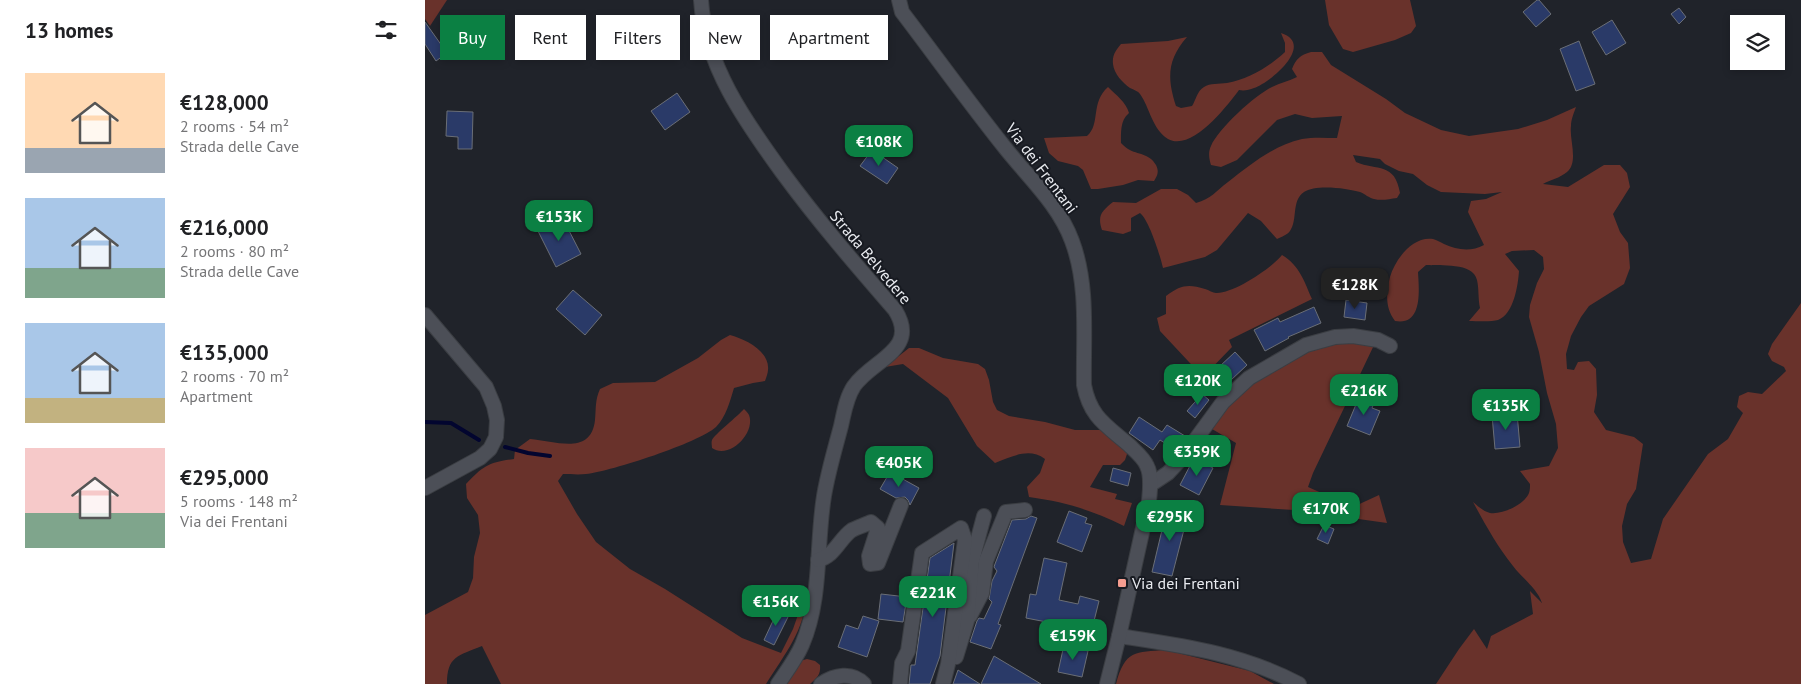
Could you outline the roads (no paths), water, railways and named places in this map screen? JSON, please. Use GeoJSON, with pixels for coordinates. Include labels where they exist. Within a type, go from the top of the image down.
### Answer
{"type":"FeatureCollection","features":[{"type":"Feature","properties":{"kind":"street","name":"Strada Belvedere"},"geometry":{"type":"LineString","coordinates":[[701,0],[704,26],[715,61],[738,108],[812,213],[895,310],[902,326],[902,338],[899,346],[870,369],[850,393],[827,483],[813,606],[806,634],[796,657],[778,684]]}},
{"type":"Feature","properties":{"kind":"street","name":"Via dei Frentani"},"geometry":{"type":"LineString","coordinates":[[899,0],[902,12],[1007,151],[1048,199],[1072,240],[1078,260],[1082,286],[1084,385],[1087,400],[1097,417],[1136,451],[1147,465],[1150,485],[1149,500],[1107,684]]}},
{"type":"Feature","properties":{"kind":"street"},"geometry":{"type":"LineString","coordinates":[[425,315],[486,388],[494,406],[497,420],[496,436],[490,449],[480,458],[425,488]]}},
{"type":"Feature","properties":{"kind":"street"},"geometry":{"type":"LineString","coordinates":[[1150,485],[1168,474],[1223,402],[1249,378],[1306,345],[1335,337],[1353,336],[1379,340],[1390,346]]}},
{"type":"Feature","properties":{"kind":"street"},"geometry":{"type":"LineString","coordinates":[[818,560],[824,558],[838,546],[851,531],[871,522],[879,528],[869,556],[870,564],[879,563],[901,505]]}},
{"type":"Feature","properties":{"kind":"street"},"geometry":{"type":"LineString","coordinates":[[948,664],[956,658],[967,621],[982,593],[986,561],[1006,512],[1025,510]]}},
{"type":"Feature","properties":{"kind":"street"},"geometry":{"type":"LineString","coordinates":[[967,621],[972,561],[984,516]]}},
{"type":"Feature","properties":{"kind":"street"},"geometry":{"type":"LineString","coordinates":[[900,684],[902,663],[908,651],[921,553],[961,528],[965,540],[948,664],[943,684]]}},
{"type":"Feature","properties":{"kind":"street"},"geometry":{"type":"LineString","coordinates":[[1119,636],[1227,655],[1252,663],[1299,684]]}},
{"type":"Feature","properties":{"kind":"street"},"geometry":{"type":"LineString","coordinates":[[821,684],[840,675],[856,677],[864,684]]}},
{"type":"Feature","properties":{"kind":"waterway"},"geometry":{"type":"LineString","coordinates":[[425,422],[451,423],[479,440]]}},
{"type":"Feature","properties":{"kind":"waterway"},"geometry":{"type":"LineString","coordinates":[[505,447],[550,456]]}},
{"type":"Feature","properties":{"kind":"place","name":"Via dei Frentani"},"geometry":{"type":"Point","coordinates":[1122,583]}}]}
